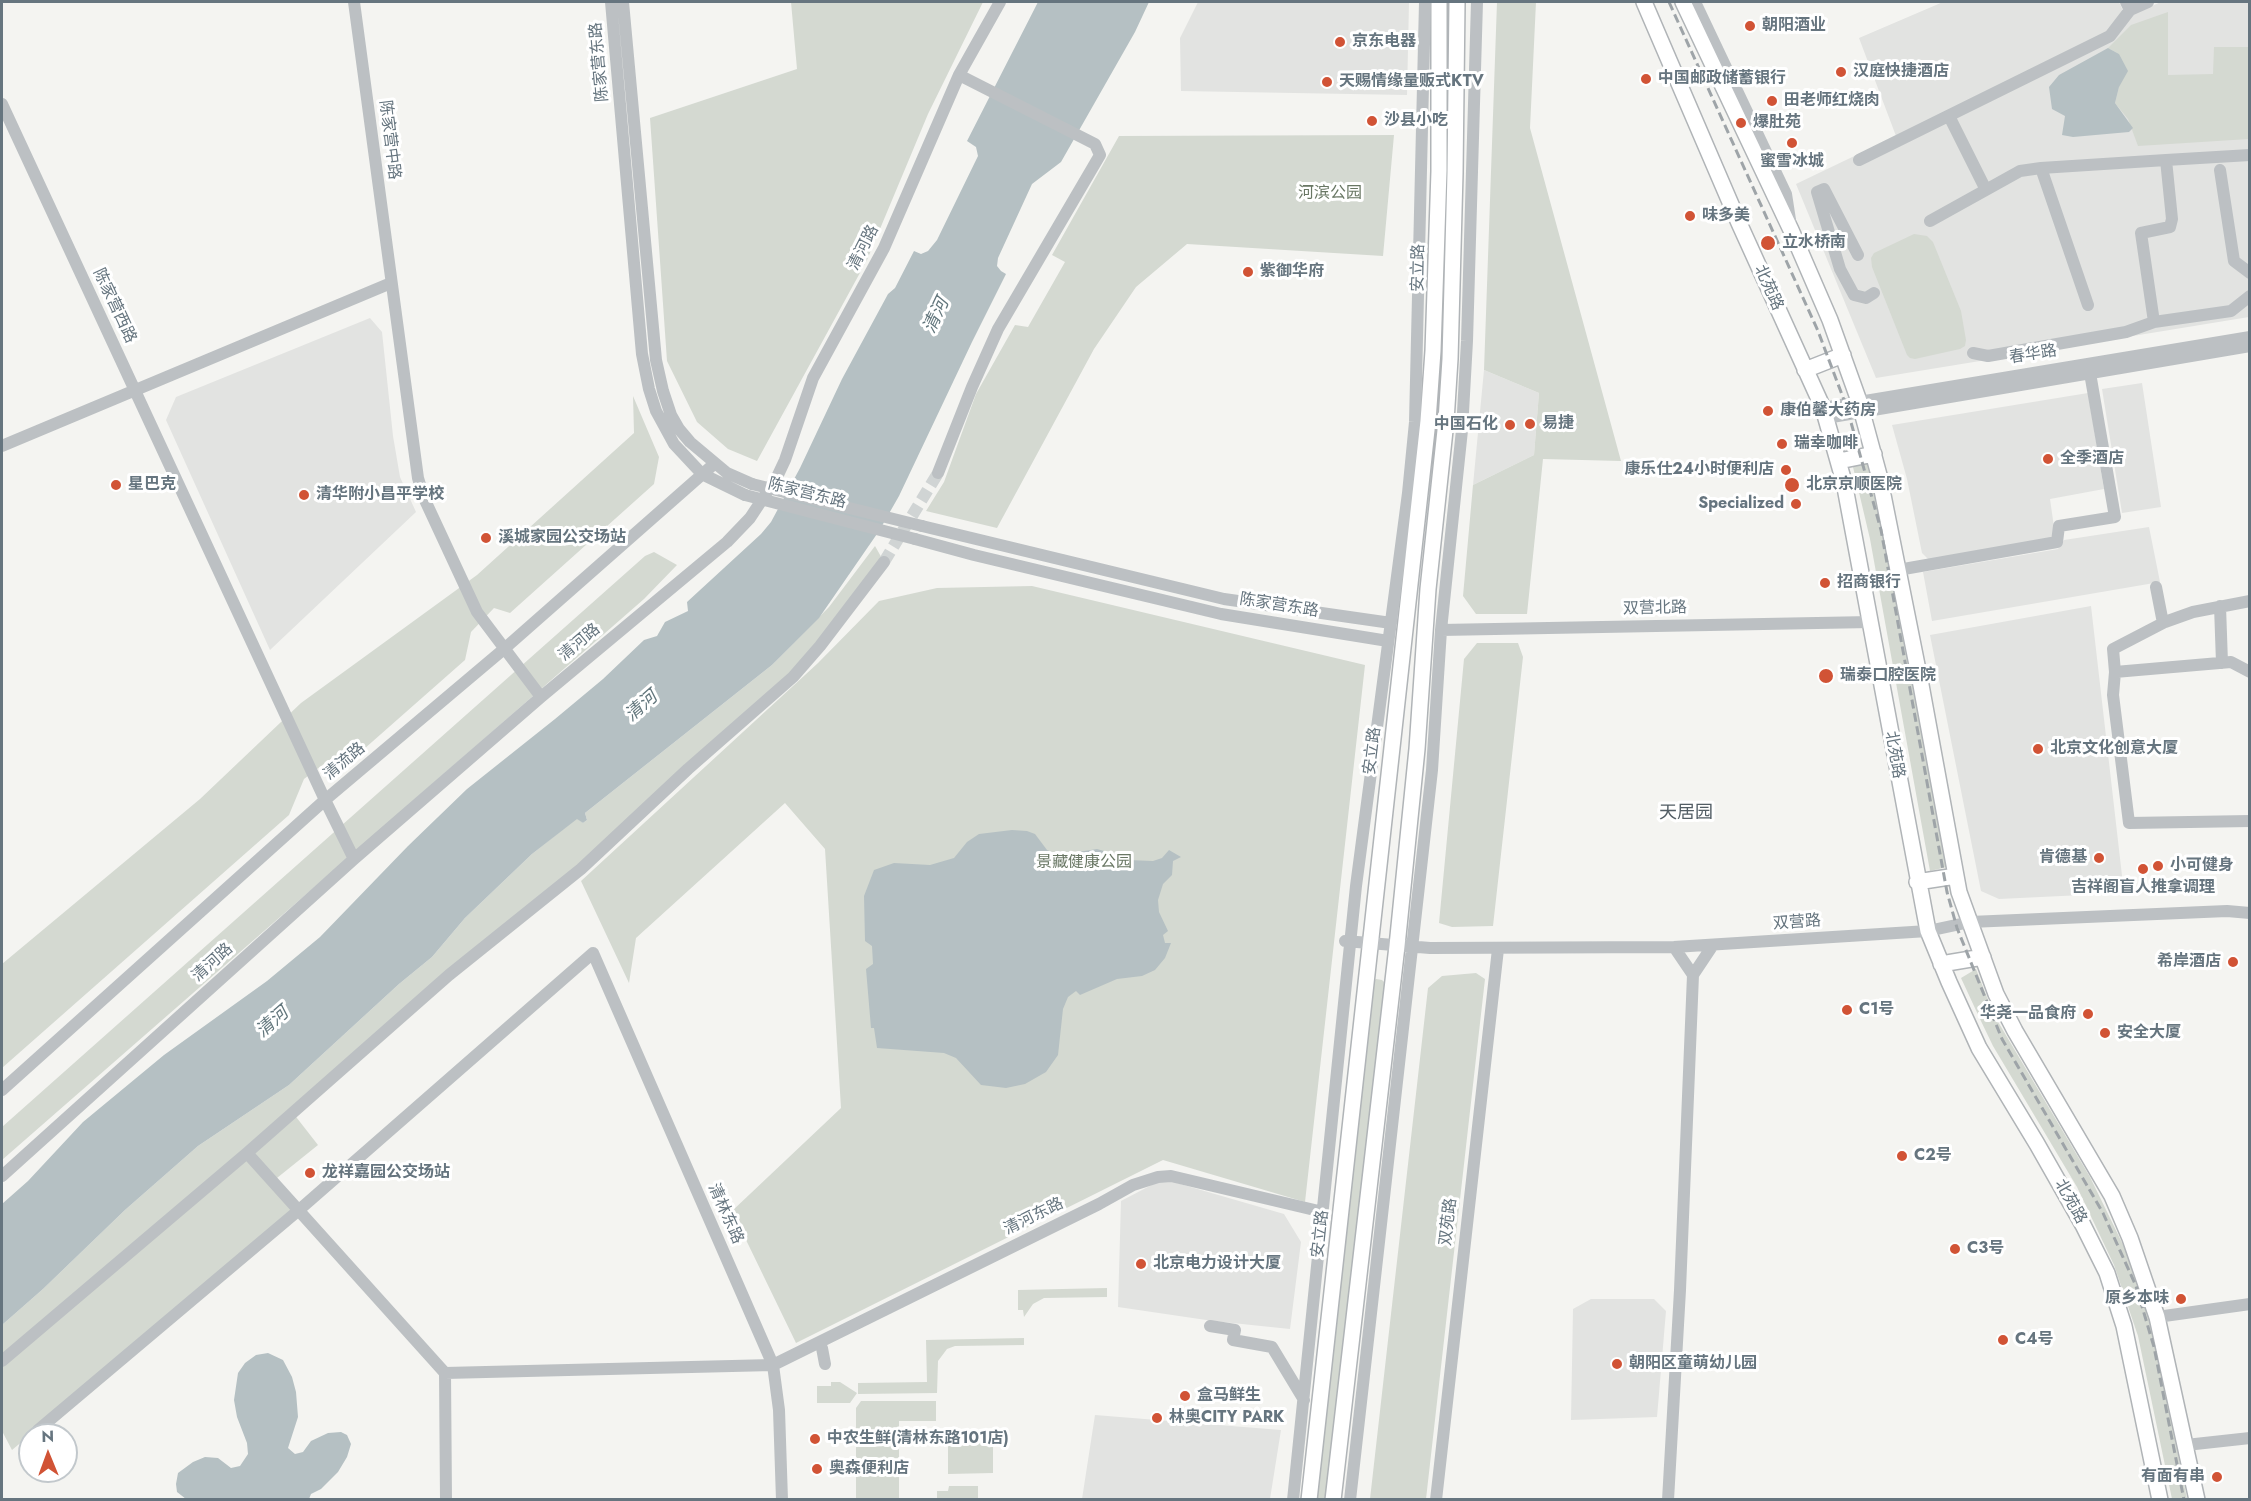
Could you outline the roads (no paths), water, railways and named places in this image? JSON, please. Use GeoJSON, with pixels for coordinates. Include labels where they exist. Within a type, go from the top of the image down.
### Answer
{"type":"FeatureCollection","features":[{"type":"Feature","properties":{"kind":"main road","name":"安立路"},"geometry":{"type":"LineString","coordinates":[[1309,1500],[1369,944],[1421,496],[1434,351],[1439,171],[1439,2]]}},
{"type":"Feature","properties":{"kind":"main road","name":"安立路"},"geometry":{"type":"LineString","coordinates":[[1333,1500],[1397,946],[1417,749],[1428,589],[1446,421],[1451,324],[1457,2]]}},
{"type":"Feature","properties":{"kind":"main road","name":"北苑路"},"geometry":{"type":"LineString","coordinates":[[1644,2],[1824,413],[1839,461],[1928,931],[1979,1048],[2043,1154],[2107,1273],[2124,1326],[2160,1500]]}},
{"type":"Feature","properties":{"kind":"main road"},"geometry":{"type":"LineString","coordinates":[[1683,2],[1791,230],[1843,355],[1861,406],[1874,454],[1898,570],[1956,876],[1970,922],[1996,994],[2015,1031],[2112,1196],[2130,1239],[2157,1317],[2198,1500]]}},
{"type":"Feature","properties":{"kind":"main road"},"geometry":{"type":"LineString","coordinates":[[1805,370],[1843,355]]}},
{"type":"Feature","properties":{"kind":"main road"},"geometry":{"type":"LineString","coordinates":[[1839,461],[1874,454]]}},
{"type":"Feature","properties":{"kind":"main road"},"geometry":{"type":"LineString","coordinates":[[1917,882],[1956,876]]}},
{"type":"Feature","properties":{"kind":"main road"},"geometry":{"type":"LineString","coordinates":[[1941,964],[1983,957]]}},
{"type":"Feature","properties":{"kind":"street","name":"陈家营中路"},"geometry":{"type":"LineString","coordinates":[[354,2],[418,478],[436,525],[477,612],[541,697]]}},
{"type":"Feature","properties":{"kind":"street","name":"陈家营东路"},"geometry":{"type":"LineString","coordinates":[[611,2],[642,354],[656,411],[675,444],[702,474],[745,495],[974,555],[1221,614],[1388,641]]}},
{"type":"Feature","properties":{"kind":"street","name":"陈家营东路"},"geometry":{"type":"LineString","coordinates":[[623,2],[656,360],[663,392],[679,429],[714,464],[732,476],[752,484],[1224,599],[1391,623]]}},
{"type":"Feature","properties":{"kind":"street","name":"清河路"},"geometry":{"type":"LineString","coordinates":[[2,1176],[354,859],[541,697],[727,542],[750,518],[777,477],[813,378],[884,248],[959,75],[1000,2]]}},
{"type":"Feature","properties":{"kind":"street","name":"安立路"},"geometry":{"type":"LineString","coordinates":[[1293,1500],[1348,942],[1408,493],[1415,422],[1425,2]]}},
{"type":"Feature","properties":{"kind":"street"},"geometry":{"type":"LineString","coordinates":[[1350,1500],[1432,770],[1441,630],[1462,430],[1467,341],[1477,2]]}},
{"type":"Feature","properties":{"kind":"street"},"geometry":{"type":"LineString","coordinates":[[1695,2],[1786,194],[1791,230]]}},
{"type":"Feature","properties":{"kind":"street"},"geometry":{"type":"LineString","coordinates":[[1859,160],[2110,36],[2128,6],[2148,2]]}},
{"type":"Feature","properties":{"kind":"street"},"geometry":{"type":"LineString","coordinates":[[938,473],[998,328],[1100,155],[1095,144],[959,75]]}},
{"type":"Feature","properties":{"kind":"street","name":"陈家营西路"},"geometry":{"type":"LineString","coordinates":[[2,104],[354,859]]}},
{"type":"Feature","properties":{"kind":"street"},"geometry":{"type":"LineString","coordinates":[[1949,116],[1986,190]]}},
{"type":"Feature","properties":{"kind":"street"},"geometry":{"type":"LineString","coordinates":[[1930,221],[2020,171],[2250,155]]}},
{"type":"Feature","properties":{"kind":"street"},"geometry":{"type":"LineString","coordinates":[[2220,170],[2234,156]]}},
{"type":"Feature","properties":{"kind":"street"},"geometry":{"type":"LineString","coordinates":[[2205,158],[2220,170],[2234,261],[2250,273]]}},
{"type":"Feature","properties":{"kind":"street"},"geometry":{"type":"LineString","coordinates":[[2154,322],[2141,233],[2170,227],[2172,219],[2166,160]]}},
{"type":"Feature","properties":{"kind":"street"},"geometry":{"type":"LineString","coordinates":[[2041,168],[2088,305]]}},
{"type":"Feature","properties":{"kind":"street"},"geometry":{"type":"LineString","coordinates":[[1858,255],[1824,189],[1817,192],[1840,270],[1854,295],[1866,298],[1874,293]]}},
{"type":"Feature","properties":{"kind":"street"},"geometry":{"type":"LineString","coordinates":[[2,446],[391,283]]}},
{"type":"Feature","properties":{"kind":"street"},"geometry":{"type":"LineString","coordinates":[[1973,353],[1988,356],[2126,332],[2154,322],[2231,310],[2250,296]]}},
{"type":"Feature","properties":{"kind":"street","name":"春华路"},"geometry":{"type":"LineString","coordinates":[[1824,413],[2250,336]]}},
{"type":"Feature","properties":{"kind":"street","name":"春华路"},"geometry":{"type":"LineString","coordinates":[[1861,406],[2090,373],[2250,346]]}},
{"type":"Feature","properties":{"kind":"street"},"geometry":{"type":"LineString","coordinates":[[1898,570],[2057,542],[2060,526],[2115,517],[2090,373]]}},
{"type":"Feature","properties":{"kind":"street","name":"清流路"},"geometry":{"type":"LineString","coordinates":[[2,1090],[325,800],[504,649],[714,464]]}},
{"type":"Feature","properties":{"kind":"street"},"geometry":{"type":"LineString","coordinates":[[2,1362],[247,1153],[449,975],[581,869],[688,769],[793,677],[820,646],[884,562]]}},
{"type":"Feature","properties":{"kind":"street"},"geometry":{"type":"LineString","coordinates":[[2156,587],[2163,623]]}},
{"type":"Feature","properties":{"kind":"street"},"geometry":{"type":"LineString","coordinates":[[2250,600],[2193,612],[2163,623],[2113,649],[2115,720],[2129,823],[2250,821]]}},
{"type":"Feature","properties":{"kind":"street"},"geometry":{"type":"LineString","coordinates":[[2220,606],[2222,663]]}},
{"type":"Feature","properties":{"kind":"street","name":"双营北路"},"geometry":{"type":"LineString","coordinates":[[1441,630],[1871,622]]}},
{"type":"Feature","properties":{"kind":"street"},"geometry":{"type":"LineString","coordinates":[[2115,672],[2232,662],[2250,672]]}},
{"type":"Feature","properties":{"kind":"street","name":"双营路"},"geometry":{"type":"LineString","coordinates":[[1348,942],[1413,948],[1674,947],[1928,931],[1970,922],[2227,911],[2250,913]]}},
{"type":"Feature","properties":{"kind":"street"},"geometry":{"type":"LineString","coordinates":[[1668,1500],[1680,1290],[1693,975],[1713,945]]}},
{"type":"Feature","properties":{"kind":"street"},"geometry":{"type":"LineString","coordinates":[[1674,947],[1693,975]]}},
{"type":"Feature","properties":{"kind":"street","name":"双苑路"},"geometry":{"type":"LineString","coordinates":[[1436,1500],[1498,949]]}},
{"type":"Feature","properties":{"kind":"street","name":"清林东路"},"geometry":{"type":"LineString","coordinates":[[299,1210],[593,953],[774,1365],[779,1410],[782,1500]]}},
{"type":"Feature","properties":{"kind":"street"},"geometry":{"type":"LineString","coordinates":[[247,1153],[445,1373],[446,1500]]}},
{"type":"Feature","properties":{"kind":"street","name":"清河东路"},"geometry":{"type":"LineString","coordinates":[[774,1365],[1147,1179],[1171,1176],[1323,1212]]}},
{"type":"Feature","properties":{"kind":"street"},"geometry":{"type":"LineString","coordinates":[[46,1423],[299,1210]]}},
{"type":"Feature","properties":{"kind":"street"},"geometry":{"type":"LineString","coordinates":[[2157,1317],[2250,1304]]}},
{"type":"Feature","properties":{"kind":"street"},"geometry":{"type":"LineString","coordinates":[[1210,1326],[1234,1330],[1233,1340],[1272,1347],[1304,1400]]}},
{"type":"Feature","properties":{"kind":"street"},"geometry":{"type":"LineString","coordinates":[[822,1348],[825,1364]]}},
{"type":"Feature","properties":{"kind":"street"},"geometry":{"type":"LineString","coordinates":[[445,1373],[774,1365]]}},
{"type":"Feature","properties":{"kind":"street"},"geometry":{"type":"LineString","coordinates":[[2186,1445],[2250,1438]]}},
{"type":"Feature","properties":{"kind":"water","name":"清河"},"geometry":{"type":"Polygon","coordinates":[[[1038,2],[1149,2],[1135,32],[1061,162],[1032,184],[998,258],[997,266],[1006,274],[899,496],[879,531],[819,618],[772,665],[585,813],[587,820],[583,823],[577,819],[532,854],[465,918],[432,957],[399,984],[289,1085],[198,1146],[125,1210],[2,1325],[2,1204],[28,1181],[83,1122],[164,1055],[267,981],[320,937],[467,789],[603,679],[644,640],[657,636],[665,622],[688,611],[687,602],[771,522],[800,468],[842,379],[888,294],[895,288],[914,251],[921,254],[928,251],[937,240],[978,156],[976,147],[967,141],[1038,2]]]}},
{"type":"Feature","properties":{"kind":"water"},"geometry":{"type":"Polygon","coordinates":[[[2108,48],[2119,54],[2128,71],[2119,87],[2115,103],[2133,128],[2129,132],[2073,137],[2062,135],[2065,116],[2052,109],[2049,87],[2059,75],[2108,48]]]}},
{"type":"Feature","properties":{"kind":"water"},"geometry":{"type":"Polygon","coordinates":[[[1012,830],[1035,834],[1047,850],[1059,855],[1097,849],[1128,860],[1153,861],[1162,858],[1169,850],[1181,857],[1173,861],[1172,875],[1163,884],[1158,900],[1159,912],[1168,931],[1163,935],[1165,943],[1171,943],[1165,958],[1155,970],[1142,976],[1117,979],[1080,995],[1076,991],[1068,997],[1063,1009],[1058,1055],[1046,1072],[1025,1084],[1006,1088],[981,1085],[956,1058],[944,1053],[877,1048],[874,1028],[871,1028],[866,969],[873,964],[872,946],[865,941],[864,896],[874,870],[894,863],[930,865],[954,858],[967,842],[979,834],[1012,830]]]}},
{"type":"Feature","properties":{"kind":"water"},"geometry":{"type":"Polygon","coordinates":[[[268,1353],[283,1360],[292,1377],[296,1392],[298,1417],[288,1448],[295,1454],[303,1452],[311,1441],[328,1433],[341,1432],[347,1435],[351,1444],[347,1457],[338,1472],[321,1489],[311,1494],[309,1499],[186,1499],[177,1492],[178,1473],[193,1462],[205,1457],[218,1458],[231,1468],[240,1466],[248,1454],[234,1400],[238,1373],[245,1363],[256,1355],[268,1353]]]}},
{"type":"Feature","properties":{"kind":"tunnel"},"geometry":{"type":"LineString","coordinates":[[884,562],[938,473]]}},
{"type":"Feature","properties":{"kind":"railway"},"geometry":{"type":"LineString","coordinates":[[1669,2],[1818,331],[1847,408],[1881,530],[1947,892],[1957,928],[2002,1039],[2103,1213],[2136,1286],[2154,1347],[2184,1500]]}},
{"type":"Feature","properties":{"kind":"place","name":"朝阳酒业"},"geometry":{"type":"Point","coordinates":[1750,26]}},
{"type":"Feature","properties":{"kind":"place","name":"京东电器"},"geometry":{"type":"Point","coordinates":[1340,42]}},
{"type":"Feature","properties":{"kind":"place","name":"汉庭快捷酒店"},"geometry":{"type":"Point","coordinates":[1841,72]}},
{"type":"Feature","properties":{"kind":"place","name":"中国邮政储蓄银行"},"geometry":{"type":"Point","coordinates":[1646,79]}},
{"type":"Feature","properties":{"kind":"place","name":"天赐情缘量贩式KTV"},"geometry":{"type":"Point","coordinates":[1327,82]}},
{"type":"Feature","properties":{"kind":"place","name":"田老师红烧肉"},"geometry":{"type":"Point","coordinates":[1772,101]}},
{"type":"Feature","properties":{"kind":"place","name":"沙县小吃"},"geometry":{"type":"Point","coordinates":[1372,121]}},
{"type":"Feature","properties":{"kind":"place","name":"爆肚苑"},"geometry":{"type":"Point","coordinates":[1741,123]}},
{"type":"Feature","properties":{"kind":"place","name":"蜜雪冰城"},"geometry":{"type":"Point","coordinates":[1792,143]}},
{"type":"Feature","properties":{"kind":"place","name":"味多美"},"geometry":{"type":"Point","coordinates":[1690,216]}},
{"type":"Feature","properties":{"kind":"place","name":"立水桥南"},"geometry":{"type":"Point","coordinates":[1768,243]}},
{"type":"Feature","properties":{"kind":"place","name":"紫御华府"},"geometry":{"type":"Point","coordinates":[1248,272]}},
{"type":"Feature","properties":{"kind":"place","name":"康伯馨大药房"},"geometry":{"type":"Point","coordinates":[1768,411]}},
{"type":"Feature","properties":{"kind":"place","name":"易捷"},"geometry":{"type":"Point","coordinates":[1530,424]}},
{"type":"Feature","properties":{"kind":"place","name":"中国石化"},"geometry":{"type":"Point","coordinates":[1510,425]}},
{"type":"Feature","properties":{"kind":"place","name":"瑞幸咖啡"},"geometry":{"type":"Point","coordinates":[1782,444]}},
{"type":"Feature","properties":{"kind":"place","name":"全季酒店"},"geometry":{"type":"Point","coordinates":[2048,459]}},
{"type":"Feature","properties":{"kind":"place","name":"康乐仕24小时便利店"},"geometry":{"type":"Point","coordinates":[1786,470]}},
{"type":"Feature","properties":{"kind":"place","name":"星巴克"},"geometry":{"type":"Point","coordinates":[116,485]}},
{"type":"Feature","properties":{"kind":"place","name":"北京京顺医院"},"geometry":{"type":"Point","coordinates":[1792,485]}},
{"type":"Feature","properties":{"kind":"place","name":"清华附小昌平学校"},"geometry":{"type":"Point","coordinates":[304,495]}},
{"type":"Feature","properties":{"kind":"place","name":"Specialized"},"geometry":{"type":"Point","coordinates":[1796,504]}},
{"type":"Feature","properties":{"kind":"place","name":"溪城家园公交场站"},"geometry":{"type":"Point","coordinates":[486,538]}},
{"type":"Feature","properties":{"kind":"place","name":"招商银行"},"geometry":{"type":"Point","coordinates":[1825,583]}},
{"type":"Feature","properties":{"kind":"place","name":"瑞泰口腔医院"},"geometry":{"type":"Point","coordinates":[1826,676]}},
{"type":"Feature","properties":{"kind":"place","name":"北京文化创意大厦"},"geometry":{"type":"Point","coordinates":[2038,749]}},
{"type":"Feature","properties":{"kind":"place","name":"肯德基"},"geometry":{"type":"Point","coordinates":[2099,858]}},
{"type":"Feature","properties":{"kind":"place","name":"小可健身"},"geometry":{"type":"Point","coordinates":[2158,866]}},
{"type":"Feature","properties":{"kind":"place","name":"吉祥阁盲人推拿调理"},"geometry":{"type":"Point","coordinates":[2143,869]}},
{"type":"Feature","properties":{"kind":"place","name":"希岸酒店"},"geometry":{"type":"Point","coordinates":[2233,962]}},
{"type":"Feature","properties":{"kind":"place","name":"C1号"},"geometry":{"type":"Point","coordinates":[1847,1010]}},
{"type":"Feature","properties":{"kind":"place","name":"华尧一品食府"},"geometry":{"type":"Point","coordinates":[2088,1014]}},
{"type":"Feature","properties":{"kind":"place","name":"安全大厦"},"geometry":{"type":"Point","coordinates":[2105,1033]}},
{"type":"Feature","properties":{"kind":"place","name":"C2号"},"geometry":{"type":"Point","coordinates":[1902,1156]}},
{"type":"Feature","properties":{"kind":"place","name":"龙祥嘉园公交场站"},"geometry":{"type":"Point","coordinates":[310,1173]}},
{"type":"Feature","properties":{"kind":"place","name":"C3号"},"geometry":{"type":"Point","coordinates":[1955,1249]}},
{"type":"Feature","properties":{"kind":"place","name":"北京电力设计大厦"},"geometry":{"type":"Point","coordinates":[1141,1264]}},
{"type":"Feature","properties":{"kind":"place","name":"原乡本味"},"geometry":{"type":"Point","coordinates":[2181,1299]}},
{"type":"Feature","properties":{"kind":"place","name":"C4号"},"geometry":{"type":"Point","coordinates":[2003,1340]}},
{"type":"Feature","properties":{"kind":"place","name":"朝阳区童萌幼儿园"},"geometry":{"type":"Point","coordinates":[1617,1364]}},
{"type":"Feature","properties":{"kind":"place","name":"盒马鲜生"},"geometry":{"type":"Point","coordinates":[1185,1396]}},
{"type":"Feature","properties":{"kind":"place","name":"林奥CITY PARK"},"geometry":{"type":"Point","coordinates":[1157,1418]}},
{"type":"Feature","properties":{"kind":"place","name":"中农生鲜(清林东路101店)"},"geometry":{"type":"Point","coordinates":[815,1439]}},
{"type":"Feature","properties":{"kind":"place","name":"奥森便利店"},"geometry":{"type":"Point","coordinates":[817,1469]}},
{"type":"Feature","properties":{"kind":"place","name":"有面有串"},"geometry":{"type":"Point","coordinates":[2217,1477]}},
{"type":"Feature","properties":{"kind":"district","name":"天居园"},"geometry":{"type":"Point","coordinates":[1686,814]}},
{"type":"Feature","properties":{"kind":"park label","name":"河滨公园"},"geometry":{"type":"Point","coordinates":[1330,194]}},
{"type":"Feature","properties":{"kind":"park label","name":"景藏健康公园"},"geometry":{"type":"Point","coordinates":[1084,863]}}]}
